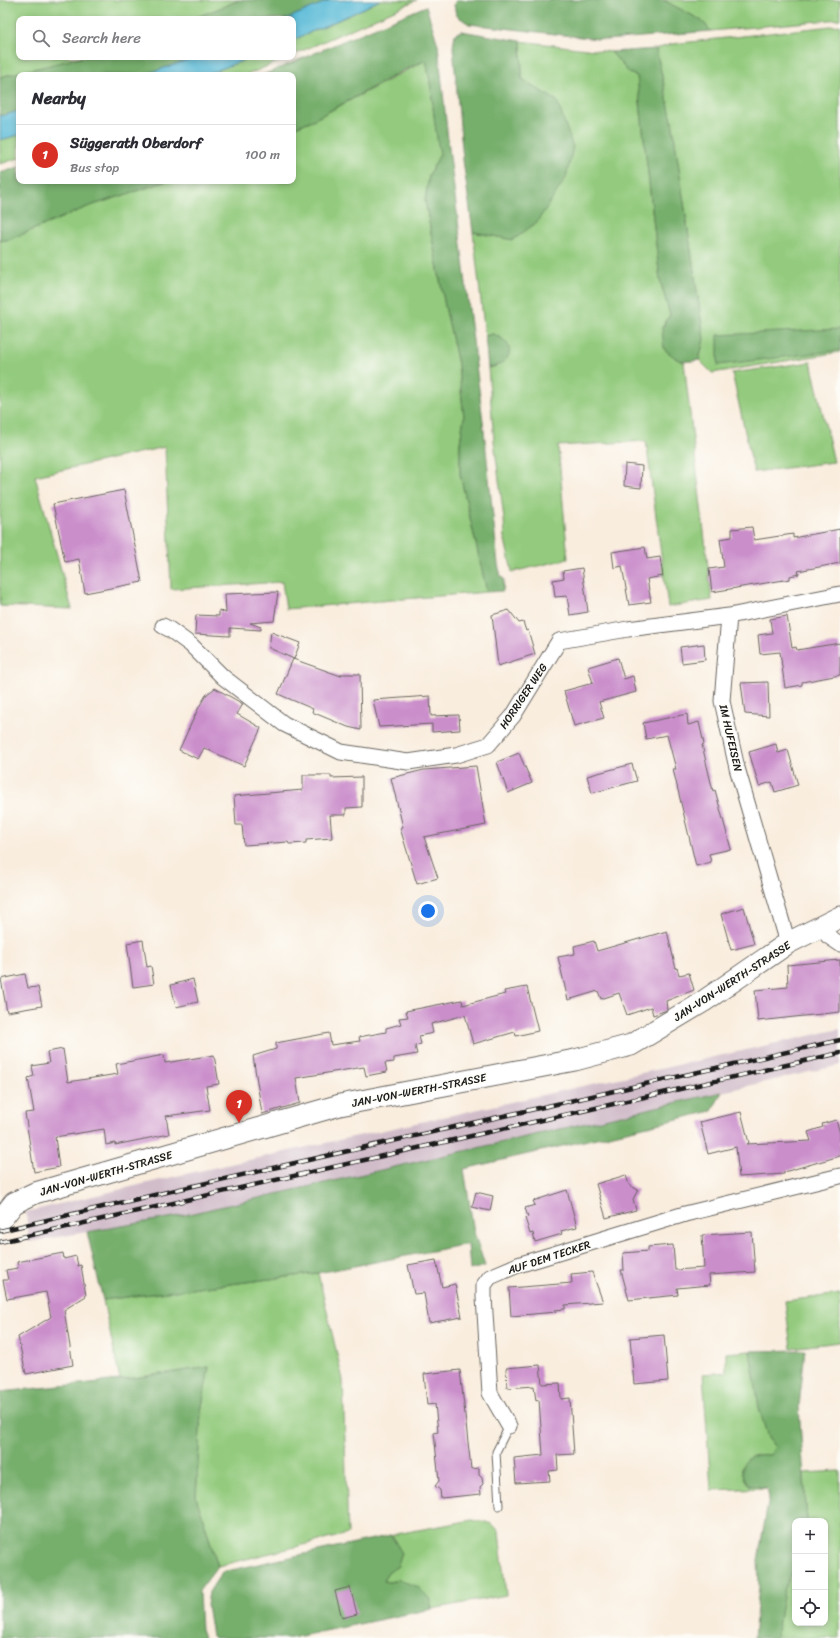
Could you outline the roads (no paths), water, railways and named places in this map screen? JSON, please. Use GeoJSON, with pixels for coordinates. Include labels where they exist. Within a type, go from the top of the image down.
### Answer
{"type":"FeatureCollection","features":[{"type":"Feature","properties":{"kind":"main road","name":"JAN-VON-WERTH-STRASSE"},"geometry":{"type":"LineString","coordinates":[[4,1210],[35,1193],[340,1105],[575,1060],[631,1045],[704,1001],[788,943],[840,917]]}},
{"type":"Feature","properties":{"kind":"street"},"geometry":{"type":"LineString","coordinates":[[729,616],[840,594]]}},
{"type":"Feature","properties":{"kind":"street","name":"HORRIGER WEG"},"geometry":{"type":"LineString","coordinates":[[163,626],[169,628],[190,645],[223,677],[284,724],[341,752],[408,762],[456,755],[488,745],[513,716],[559,641],[628,629],[729,616]]}},
{"type":"Feature","properties":{"kind":"street","name":"IM HUFEISEN"},"geometry":{"type":"LineString","coordinates":[[729,616],[722,701],[737,768],[788,943]]}},
{"type":"Feature","properties":{"kind":"street"},"geometry":{"type":"LineString","coordinates":[[821,926],[828,936],[840,944]]}},
{"type":"Feature","properties":{"kind":"street","name":"AUF DEM TECKER"},"geometry":{"type":"LineString","coordinates":[[510,1426],[490,1393],[484,1285],[490,1277],[518,1265],[685,1214],[840,1176]]}},
{"type":"Feature","properties":{"kind":"lane","name":"AUF DEM TECKER"},"geometry":{"type":"LineString","coordinates":[[499,1506],[496,1452],[510,1426]]}},
{"type":"Feature","properties":{"kind":"water"},"geometry":{"type":"Polygon","coordinates":[[[330,0],[380,0],[296,39],[296,16],[293,16],[330,0]]]}},
{"type":"Feature","properties":{"kind":"water"},"geometry":{"type":"Polygon","coordinates":[[[188,60],[244,60],[213,72],[152,72],[188,60]]]}},
{"type":"Feature","properties":{"kind":"water"},"geometry":{"type":"Polygon","coordinates":[[[16,112],[16,136],[0,140],[0,116],[16,112]]]}},
{"type":"Feature","properties":{"kind":"railway"},"geometry":{"type":"LineString","coordinates":[[0,1231],[840,1040]]}},
{"type":"Feature","properties":{"kind":"railway"},"geometry":{"type":"LineString","coordinates":[[0,1242],[840,1053]]}},
{"type":"Feature","properties":{"kind":"place","name":"Süggerath Oberdorf"},"geometry":{"type":"Point","coordinates":[239,1123]}}]}
